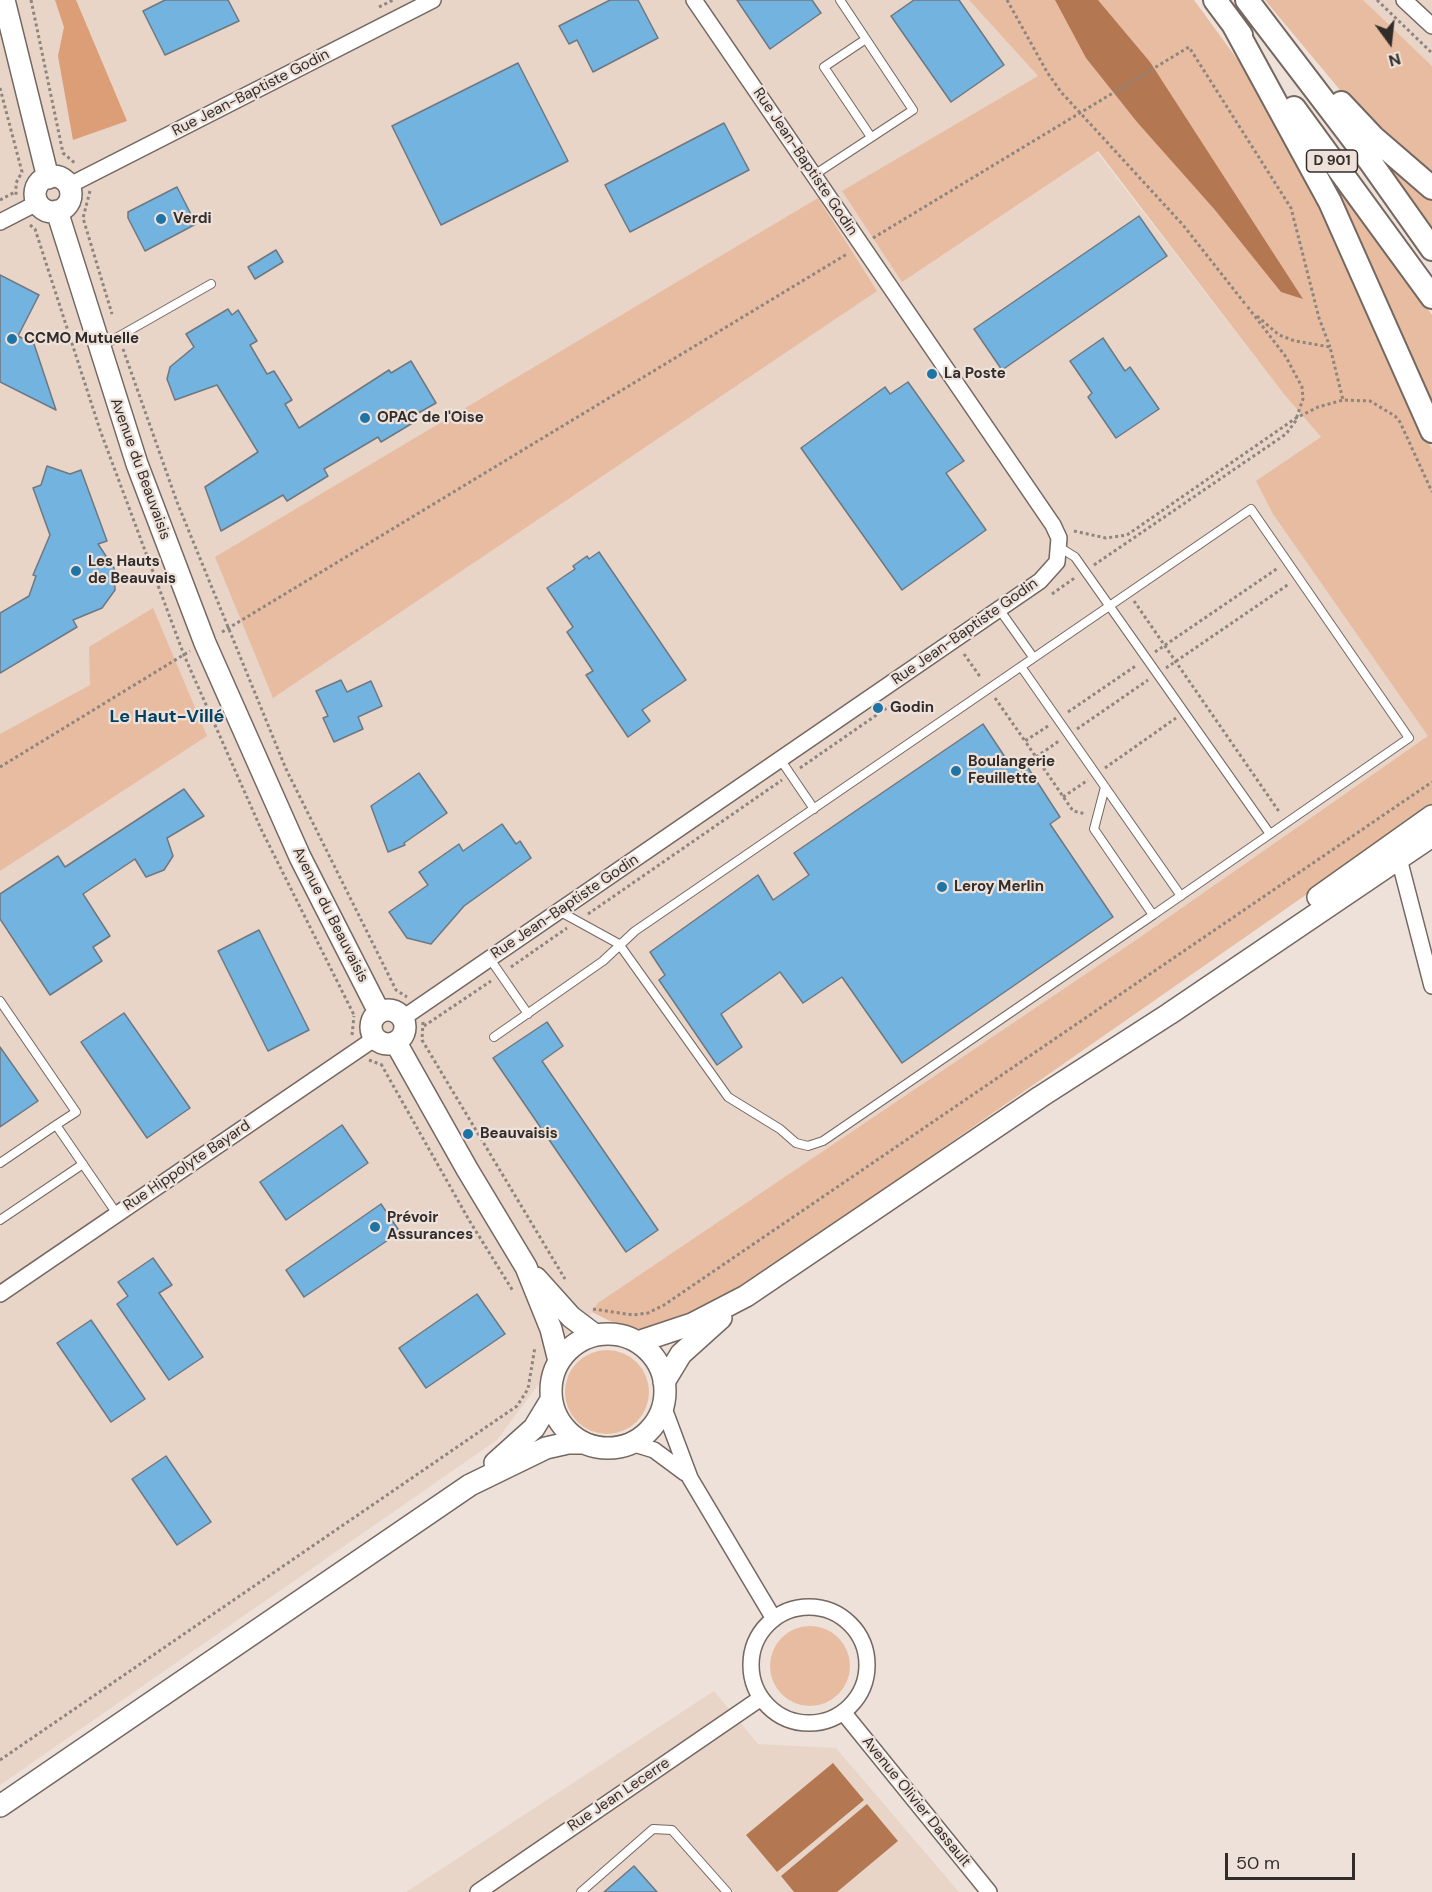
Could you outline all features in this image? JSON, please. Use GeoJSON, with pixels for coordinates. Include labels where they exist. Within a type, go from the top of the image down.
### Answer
{"type":"FeatureCollection","features":[{"type":"Feature","properties":{"kind":"main road"},"geometry":{"type":"LineString","coordinates":[[4,0],[67,180],[70,193],[69,202],[57,211],[47,211],[37,203],[35,194],[37,186],[67,180]]}},
{"type":"Feature","properties":{"kind":"main road","name":"D 901"},"geometry":{"type":"LineString","coordinates":[[1215,0],[1432,297]]}},
{"type":"Feature","properties":{"kind":"main road"},"geometry":{"type":"LineString","coordinates":[[1247,0],[1281,33],[1373,137],[1432,188]]}},
{"type":"Feature","properties":{"kind":"main road","name":"D 901"},"geometry":{"type":"LineString","coordinates":[[1247,0],[1369,160],[1432,249]]}},
{"type":"Feature","properties":{"kind":"main road"},"geometry":{"type":"LineString","coordinates":[[1233,24],[1330,202],[1432,431]]}},
{"type":"Feature","properties":{"kind":"main road","name":"Avenue du Beauvaisis"},"geometry":{"type":"LineString","coordinates":[[57,211],[98,348],[137,464],[205,643],[300,857],[379,1012]]}},
{"type":"Feature","properties":{"kind":"main road"},"geometry":{"type":"LineString","coordinates":[[638,1342],[692,1324],[746,1296],[1040,1097],[1090,1057],[1397,850],[1432,816]]}},
{"type":"Feature","properties":{"kind":"main road"},"geometry":{"type":"LineString","coordinates":[[1397,850],[1432,836]]}},
{"type":"Feature","properties":{"kind":"main road"},"geometry":{"type":"LineString","coordinates":[[392,1010],[410,1013],[405,1031],[396,1043],[384,1045],[374,1039],[370,1024],[379,1012],[392,1010]]}},
{"type":"Feature","properties":{"kind":"main road"},"geometry":{"type":"LineString","coordinates":[[396,1043],[467,1169],[526,1267],[551,1329],[559,1361]]}},
{"type":"Feature","properties":{"kind":"main road"},"geometry":{"type":"LineString","coordinates":[[526,1267],[571,1317],[595,1335]]}},
{"type":"Feature","properties":{"kind":"main road"},"geometry":{"type":"LineString","coordinates":[[664,1382],[681,1354],[746,1296]]}},
{"type":"Feature","properties":{"kind":"main road"},"geometry":{"type":"LineString","coordinates":[[470,1485],[546,1448],[584,1443],[608,1448],[631,1443],[651,1428],[663,1406],[664,1382],[656,1359],[638,1342],[617,1334],[595,1335],[574,1344],[559,1361],[551,1384],[551,1400],[556,1415],[565,1428],[584,1443]]}},
{"type":"Feature","properties":{"kind":"main road"},"geometry":{"type":"LineString","coordinates":[[0,1806],[470,1485],[534,1428],[551,1400]]}},
{"type":"Feature","properties":{"kind":"street","name":"Rue Jean-Baptiste Godin"},"geometry":{"type":"LineString","coordinates":[[67,180],[434,0]]}},
{"type":"Feature","properties":{"kind":"street","name":"Rue Jean-Baptiste Godin"},"geometry":{"type":"LineString","coordinates":[[410,1013],[999,609],[1047,575],[1057,562],[1059,547],[1053,525],[694,0]]}},
{"type":"Feature","properties":{"kind":"street"},"geometry":{"type":"LineString","coordinates":[[1404,0],[1432,26]]}},
{"type":"Feature","properties":{"kind":"street"},"geometry":{"type":"LineString","coordinates":[[0,222],[37,203]]}},
{"type":"Feature","properties":{"kind":"street"},"geometry":{"type":"LineString","coordinates":[[1397,850],[1432,986]]}},
{"type":"Feature","properties":{"kind":"street","name":"Rue Hippolyte Bayard"},"geometry":{"type":"LineString","coordinates":[[0,1294],[374,1039]]}},
{"type":"Feature","properties":{"kind":"street"},"geometry":{"type":"LineString","coordinates":[[663,1406],[690,1478],[774,1618]]}},
{"type":"Feature","properties":{"kind":"street"},"geometry":{"type":"LineString","coordinates":[[631,1443],[662,1454],[690,1478]]}},
{"type":"Feature","properties":{"kind":"street"},"geometry":{"type":"LineString","coordinates":[[797,1609],[822,1609],[844,1619],[856,1631],[864,1646],[867,1670],[859,1694],[843,1712],[826,1721],[799,1723],[781,1717],[760,1698],[751,1673],[751,1656],[757,1639],[774,1618],[797,1609]]}},
{"type":"Feature","properties":{"kind":"street","name":"Rue Jean Lecerre"},"geometry":{"type":"LineString","coordinates":[[478,1892],[760,1698]]}},
{"type":"Feature","properties":{"kind":"street","name":"Avenue Olivier Dassault"},"geometry":{"type":"LineString","coordinates":[[843,1712],[988,1892]]}},
{"type":"Feature","properties":{"kind":"lane"},"geometry":{"type":"LineString","coordinates":[[814,175],[913,110],[840,0]]}},
{"type":"Feature","properties":{"kind":"lane"},"geometry":{"type":"LineString","coordinates":[[866,39],[825,67],[871,137]]}},
{"type":"Feature","properties":{"kind":"lane"},"geometry":{"type":"LineString","coordinates":[[98,348],[211,284]]}},
{"type":"Feature","properties":{"kind":"lane"},"geometry":{"type":"LineString","coordinates":[[494,1037],[603,961],[619,944],[1251,509],[1409,738],[823,1141],[808,1146],[796,1143],[780,1129],[728,1097],[619,944],[559,911]]}},
{"type":"Feature","properties":{"kind":"lane"},"geometry":{"type":"LineString","coordinates":[[1059,547],[1075,557],[1270,834]]}},
{"type":"Feature","properties":{"kind":"lane"},"geometry":{"type":"LineString","coordinates":[[999,609],[1033,657]]}},
{"type":"Feature","properties":{"kind":"lane"},"geometry":{"type":"LineString","coordinates":[[1022,668],[1181,896]]}},
{"type":"Feature","properties":{"kind":"lane"},"geometry":{"type":"LineString","coordinates":[[780,759],[814,810]]}},
{"type":"Feature","properties":{"kind":"lane"},"geometry":{"type":"LineString","coordinates":[[1105,787],[1094,829],[1153,915]]}},
{"type":"Feature","properties":{"kind":"lane"},"geometry":{"type":"LineString","coordinates":[[490,959],[528,1014]]}},
{"type":"Feature","properties":{"kind":"lane"},"geometry":{"type":"LineString","coordinates":[[0,1001],[76,1112],[0,1163]]}},
{"type":"Feature","properties":{"kind":"lane"},"geometry":{"type":"LineString","coordinates":[[56,1125],[117,1214]]}},
{"type":"Feature","properties":{"kind":"lane"},"geometry":{"type":"LineString","coordinates":[[0,1220],[82,1164]]}},
{"type":"Feature","properties":{"kind":"lane"},"geometry":{"type":"LineString","coordinates":[[582,1892],[653,1829],[672,1830],[727,1892]]}},
{"type":"Feature","properties":{"kind":"path"},"geometry":{"type":"LineString","coordinates":[[31,0],[63,153],[76,163],[67,180],[90,189],[90,199],[83,218],[118,337],[177,502],[227,629],[286,769],[396,990],[408,998],[410,1013],[424,1026],[422,1040],[571,1289]]}},
{"type":"Feature","properties":{"kind":"path"},"geometry":{"type":"LineString","coordinates":[[1007,0],[1047,72],[1079,113],[1146,182],[1264,324],[1279,335],[1295,341],[1330,347]]}},
{"type":"Feature","properties":{"kind":"path"},"geometry":{"type":"LineString","coordinates":[[1377,0],[1432,53]]}},
{"type":"Feature","properties":{"kind":"path"},"geometry":{"type":"LineString","coordinates":[[0,767],[1189,47],[1291,208],[1343,400]]}},
{"type":"Feature","properties":{"kind":"path"},"geometry":{"type":"LineString","coordinates":[[0,200],[15,192]]}},
{"type":"Feature","properties":{"kind":"path"},"geometry":{"type":"LineString","coordinates":[[1053,525],[1096,537],[1128,535],[1296,418],[1318,407],[1343,400],[1370,401],[1395,416],[1400,422],[1432,492]]}},
{"type":"Feature","properties":{"kind":"path"},"geometry":{"type":"LineString","coordinates":[[1128,592],[1287,823]]}},
{"type":"Feature","properties":{"kind":"path"},"geometry":{"type":"LineString","coordinates":[[1063,797],[1202,700]]}},
{"type":"Feature","properties":{"kind":"path"},"geometry":{"type":"LineString","coordinates":[[571,1317],[583,1309],[633,1315],[648,1313],[663,1305],[1432,782]]}},
{"type":"Feature","properties":{"kind":"path"},"geometry":{"type":"LineString","coordinates":[[381,1065],[469,1220],[518,1298]]}},
{"type":"Feature","properties":{"kind":"path"},"geometry":{"type":"LineString","coordinates":[[0,1760],[517,1406],[528,1389],[536,1344],[551,1329]]}},
{"type":"Feature","properties":{"kind":"shaded area"},"geometry":{"type":"Polygon","coordinates":[[[0,0],[969,0],[1038,76],[1283,393],[1321,437],[1432,348],[1432,740],[599,1303],[497,1440],[0,1785],[0,0]]]}},
{"type":"Feature","properties":{"kind":"shaded area"},"geometry":{"type":"Polygon","coordinates":[[[55,0],[76,0],[127,121],[73,140],[58,56],[64,27],[55,0]]]}},
{"type":"Feature","properties":{"kind":"shaded area"},"geometry":{"type":"Polygon","coordinates":[[[969,0],[1194,0],[1243,67],[1289,140],[1432,450],[1432,807],[726,1299],[651,1332],[610,1321],[592,1312],[598,1303],[1136,940],[1428,736],[1273,514],[1256,481],[1321,437],[1283,393],[1098,151],[902,282],[842,191],[1038,76],[969,0]]]}},
{"type":"Feature","properties":{"kind":"shaded area"},"geometry":{"type":"Polygon","coordinates":[[[1055,0],[1098,0],[1150,62],[1303,299],[1281,292],[1215,210],[1137,122],[1086,58],[1055,0]]]}},
{"type":"Feature","properties":{"kind":"shaded area"},"geometry":{"type":"Polygon","coordinates":[[[1265,0],[1363,0],[1432,66],[1432,182],[1365,120],[1265,0]]]}},
{"type":"Feature","properties":{"kind":"shaded area"},"geometry":{"type":"Polygon","coordinates":[[[1363,0],[1432,0],[1432,66],[1374,13],[1363,0]]]}},
{"type":"Feature","properties":{"kind":"shaded area"},"geometry":{"type":"Polygon","coordinates":[[[1364,141],[1432,198],[1432,235],[1364,141]]]}},
{"type":"Feature","properties":{"kind":"shaded area"},"geometry":{"type":"Polygon","coordinates":[[[1339,185],[1432,315],[1432,414],[1333,192],[1339,185]]]}},
{"type":"Feature","properties":{"kind":"shaded area"},"geometry":{"type":"Polygon","coordinates":[[[818,198],[877,291],[273,698],[215,557],[818,198]]]}},
{"type":"Feature","properties":{"kind":"shaded area"},"geometry":{"type":"Polygon","coordinates":[[[153,608],[207,736],[0,871],[0,734],[90,685],[89,647],[153,608]]]}},
{"type":"Feature","properties":{"kind":"shaded area"},"geometry":{"type":"Polygon","coordinates":[[[607,1350],[623,1353],[637,1362],[646,1376],[649,1392],[646,1408],[637,1422],[623,1431],[607,1434],[591,1431],[577,1422],[568,1408],[565,1392],[568,1376],[577,1362],[591,1353],[607,1350]]]}},
{"type":"Feature","properties":{"kind":"shaded area"},"geometry":{"type":"Polygon","coordinates":[[[810,1626],[825,1629],[838,1638],[847,1651],[850,1666],[847,1681],[838,1694],[825,1703],[810,1706],[795,1703],[782,1694],[773,1681],[770,1666],[773,1651],[782,1638],[795,1629],[810,1626]]]}},
{"type":"Feature","properties":{"kind":"shaded area"},"geometry":{"type":"Polygon","coordinates":[[[714,1691],[758,1744],[836,1748],[959,1892],[406,1892],[714,1691]]]}},
{"type":"Feature","properties":{"kind":"shaded area"},"geometry":{"type":"Polygon","coordinates":[[[833,1763],[864,1800],[777,1872],[746,1835],[833,1763]]]}},
{"type":"Feature","properties":{"kind":"shaded area"},"geometry":{"type":"Polygon","coordinates":[[[867,1804],[898,1841],[837,1892],[794,1892],[781,1876],[867,1804]]]}},
{"type":"Feature","properties":{"kind":"building"},"geometry":{"type":"Polygon","coordinates":[[[165,0],[228,0],[239,21],[165,55],[143,11],[165,0]]]}},
{"type":"Feature","properties":{"kind":"building"},"geometry":{"type":"Polygon","coordinates":[[[610,0],[638,0],[658,38],[593,72],[577,40],[569,44],[559,26],[610,0]]]}},
{"type":"Feature","properties":{"kind":"building"},"geometry":{"type":"Polygon","coordinates":[[[737,0],[812,0],[821,13],[770,49],[737,0]]]}},
{"type":"Feature","properties":{"kind":"building"},"geometry":{"type":"Polygon","coordinates":[[[914,0],[959,0],[1004,65],[951,102],[891,16],[914,0]]]}},
{"type":"Feature","properties":{"kind":"building"},"geometry":{"type":"Polygon","coordinates":[[[518,63],[568,161],[441,225],[392,126],[518,63]]]}},
{"type":"Feature","properties":{"kind":"building"},"geometry":{"type":"Polygon","coordinates":[[[724,123],[749,170],[630,232],[605,185],[724,123]]]}},
{"type":"Feature","properties":{"kind":"building","name":"Verdi"},"geometry":{"type":"Polygon","coordinates":[[[177,187],[196,224],[145,251],[128,218],[128,212],[177,187]]]}},
{"type":"Feature","properties":{"kind":"building"},"geometry":{"type":"Polygon","coordinates":[[[1139,216],[1167,256],[1002,370],[974,329],[1139,216]]]}},
{"type":"Feature","properties":{"kind":"building"},"geometry":{"type":"Polygon","coordinates":[[[276,250],[283,262],[255,279],[248,267],[276,250]]]}},
{"type":"Feature","properties":{"kind":"building","name":"CCMO Mutuelle"},"geometry":{"type":"Polygon","coordinates":[[[0,275],[39,295],[18,336],[34,344],[56,410],[0,382],[0,275]]]}},
{"type":"Feature","properties":{"kind":"building","name":"OPAC de l'Oise"},"geometry":{"type":"Polygon","coordinates":[[[228,309],[232,315],[238,310],[257,341],[250,345],[267,374],[274,371],[292,400],[285,404],[299,428],[389,370],[391,373],[411,361],[436,403],[413,416],[416,421],[381,442],[378,437],[324,469],[328,476],[287,501],[283,495],[221,531],[205,487],[258,452],[217,385],[175,400],[167,379],[170,367],[194,347],[186,334],[228,309]]]}},
{"type":"Feature","properties":{"kind":"building"},"geometry":{"type":"Polygon","coordinates":[[[1103,338],[1125,371],[1130,367],[1159,409],[1116,438],[1088,397],[1092,393],[1070,361],[1103,338]]]}},
{"type":"Feature","properties":{"kind":"building"},"geometry":{"type":"Polygon","coordinates":[[[908,382],[964,461],[946,473],[986,530],[902,590],[801,448],[885,387],[890,394],[908,382]]]}},
{"type":"Feature","properties":{"kind":"building","name":"Les Hauts de Beauvais"},"geometry":{"type":"Polygon","coordinates":[[[47,466],[70,474],[81,470],[107,541],[98,544],[114,568],[115,590],[102,608],[73,620],[77,627],[0,673],[0,613],[29,596],[36,576],[33,575],[50,535],[33,488],[41,485],[47,466]]]}},
{"type":"Feature","properties":{"kind":"building"},"geometry":{"type":"Polygon","coordinates":[[[599,552],[686,680],[642,710],[650,721],[628,737],[586,675],[593,671],[567,632],[573,627],[547,588],[575,569],[573,566],[587,556],[589,559],[599,552]]]}},
{"type":"Feature","properties":{"kind":"building"},"geometry":{"type":"Polygon","coordinates":[[[341,680],[347,692],[371,681],[382,706],[358,717],[363,729],[334,742],[323,718],[328,716],[316,691],[341,680]]]}},
{"type":"Feature","properties":{"kind":"building","name":"Leroy Merlin"},"geometry":{"type":"Polygon","coordinates":[[[983,724],[1009,763],[1021,757],[1060,817],[1050,824],[1113,917],[902,1063],[842,977],[803,1003],[780,972],[721,1014],[742,1047],[717,1065],[659,980],[665,975],[650,952],[758,875],[773,900],[809,875],[794,853],[983,724]]]}},
{"type":"Feature","properties":{"kind":"building"},"geometry":{"type":"Polygon","coordinates":[[[419,773],[447,813],[404,843],[405,845],[388,852],[371,806],[419,773]]]}},
{"type":"Feature","properties":{"kind":"building"},"geometry":{"type":"Polygon","coordinates":[[[184,789],[204,816],[167,838],[173,856],[164,870],[146,877],[135,859],[83,894],[110,936],[93,947],[102,961],[50,995],[0,919],[0,894],[58,856],[65,867],[184,789]]]}},
{"type":"Feature","properties":{"kind":"building"},"geometry":{"type":"Polygon","coordinates":[[[502,824],[516,844],[520,841],[531,858],[464,906],[431,944],[407,938],[389,912],[428,885],[419,872],[459,844],[463,851],[502,824]]]}},
{"type":"Feature","properties":{"kind":"building"},"geometry":{"type":"Polygon","coordinates":[[[259,930],[309,1030],[268,1051],[218,951],[259,930]]]}},
{"type":"Feature","properties":{"kind":"building"},"geometry":{"type":"Polygon","coordinates":[[[124,1013],[190,1108],[147,1138],[81,1042],[124,1013]]]}},
{"type":"Feature","properties":{"kind":"building"},"geometry":{"type":"Polygon","coordinates":[[[547,1022],[563,1046],[542,1061],[658,1230],[626,1252],[493,1058],[547,1022]]]}},
{"type":"Feature","properties":{"kind":"building"},"geometry":{"type":"Polygon","coordinates":[[[0,1047],[38,1101],[0,1127],[0,1047]]]}},
{"type":"Feature","properties":{"kind":"building"},"geometry":{"type":"Polygon","coordinates":[[[342,1125],[368,1163],[286,1220],[260,1182],[342,1125]]]}},
{"type":"Feature","properties":{"kind":"building"},"geometry":{"type":"Polygon","coordinates":[[[381,1204],[400,1232],[304,1297],[286,1270],[381,1204]]]}},
{"type":"Feature","properties":{"kind":"building"},"geometry":{"type":"Polygon","coordinates":[[[153,1258],[172,1285],[159,1293],[203,1357],[169,1380],[117,1304],[128,1296],[118,1282],[153,1258]]]}},
{"type":"Feature","properties":{"kind":"building"},"geometry":{"type":"Polygon","coordinates":[[[477,1294],[505,1334],[426,1388],[399,1348],[477,1294]]]}},
{"type":"Feature","properties":{"kind":"building"},"geometry":{"type":"Polygon","coordinates":[[[91,1320],[145,1399],[111,1422],[57,1343],[91,1320]]]}},
{"type":"Feature","properties":{"kind":"building"},"geometry":{"type":"Polygon","coordinates":[[[166,1456],[211,1522],[177,1545],[132,1479],[166,1456]]]}},
{"type":"Feature","properties":{"kind":"building"},"geometry":{"type":"Polygon","coordinates":[[[634,1866],[657,1892],[604,1892],[634,1866]]]}},
{"type":"Feature","properties":{"kind":"place","name":"Verdi"},"geometry":{"type":"Point","coordinates":[161,219]}},
{"type":"Feature","properties":{"kind":"place","name":"CCMO Mutuelle"},"geometry":{"type":"Point","coordinates":[12,339]}},
{"type":"Feature","properties":{"kind":"place","name":"La Poste"},"geometry":{"type":"Point","coordinates":[932,374]}},
{"type":"Feature","properties":{"kind":"place","name":"OPAC de l'Oise"},"geometry":{"type":"Point","coordinates":[365,418]}},
{"type":"Feature","properties":{"kind":"place","name":"Les Hauts de Beauvais"},"geometry":{"type":"Point","coordinates":[76,571]}},
{"type":"Feature","properties":{"kind":"place","name":"Godin"},"geometry":{"type":"Point","coordinates":[878,708]}},
{"type":"Feature","properties":{"kind":"place","name":"Boulangerie Feuillette"},"geometry":{"type":"Point","coordinates":[956,771]}},
{"type":"Feature","properties":{"kind":"place","name":"Leroy Merlin"},"geometry":{"type":"Point","coordinates":[942,887]}},
{"type":"Feature","properties":{"kind":"place","name":"Beauvaisis"},"geometry":{"type":"Point","coordinates":[468,1134]}},
{"type":"Feature","properties":{"kind":"place","name":"Prévoir Assurances"},"geometry":{"type":"Point","coordinates":[375,1227]}},
{"type":"Feature","properties":{"kind":"district","name":"Le Haut-Villé"},"geometry":{"type":"Point","coordinates":[167,717]}}]}
